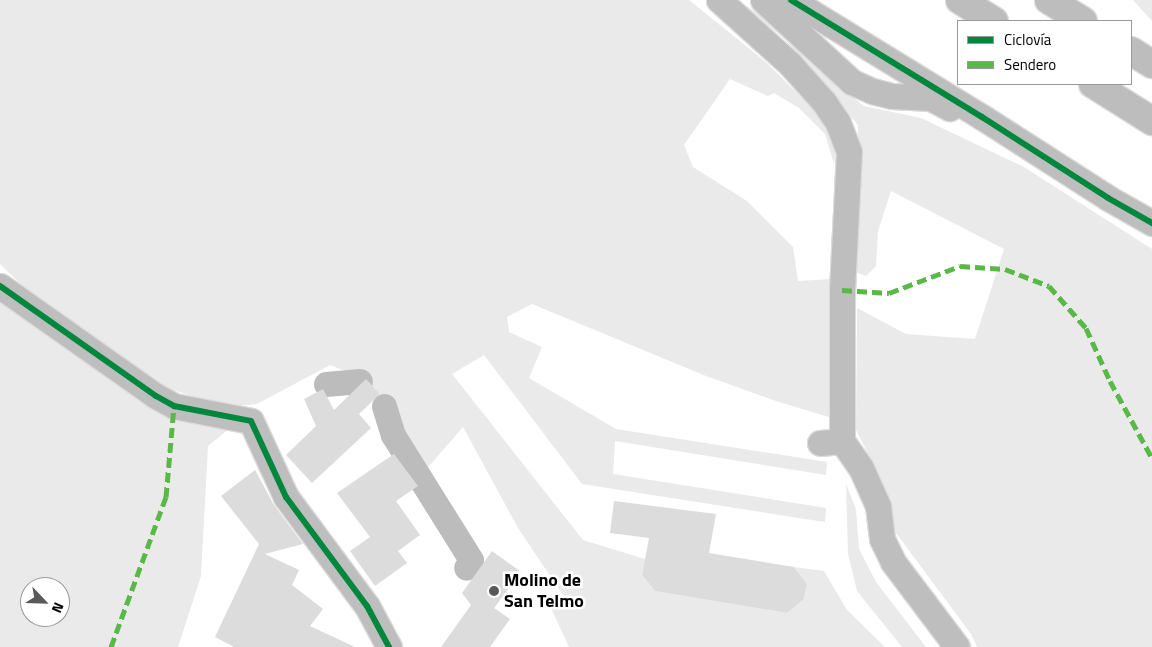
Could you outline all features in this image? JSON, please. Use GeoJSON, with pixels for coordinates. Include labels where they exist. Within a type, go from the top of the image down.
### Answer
{"type":"FeatureCollection","features":[{"type":"Feature","properties":{"kind":"highway"},"geometry":{"type":"LineString","coordinates":[[960,0],[992,20]]}},
{"type":"Feature","properties":{"kind":"highway"},"geometry":{"type":"LineString","coordinates":[[1049,0],[1081,20]]}},
{"type":"Feature","properties":{"kind":"highway"},"geometry":{"type":"LineString","coordinates":[[1132,52],[1152,64]]}},
{"type":"Feature","properties":{"kind":"highway"},"geometry":{"type":"LineString","coordinates":[[1095,85],[1152,121]]}},
{"type":"Feature","properties":{"kind":"street"},"geometry":{"type":"LineString","coordinates":[[719,0],[790,64],[824,102],[838,123],[849,152],[842,290],[831,442],[861,468],[878,506],[882,539],[893,562],[957,647]]}},
{"type":"Feature","properties":{"kind":"street"},"geometry":{"type":"LineString","coordinates":[[762,0],[852,82],[872,91],[892,96],[931,98],[984,126],[990,122]]}},
{"type":"Feature","properties":{"kind":"street"},"geometry":{"type":"LineString","coordinates":[[791,0],[990,122],[1108,198],[1152,223]]}},
{"type":"Feature","properties":{"kind":"street"},"geometry":{"type":"LineString","coordinates":[[0,286],[156,396],[174,406],[251,421],[286,497],[367,606],[389,647]]}},
{"type":"Feature","properties":{"kind":"shaded area"},"geometry":{"type":"Polygon","coordinates":[[[0,0],[689,0],[767,63],[820,116],[837,139],[834,164],[825,134],[799,108],[774,93],[768,96],[730,79],[684,145],[693,167],[747,201],[793,247],[798,281],[832,279],[829,417],[779,402],[706,376],[532,304],[507,317],[509,332],[542,347],[529,378],[616,429],[827,462],[826,475],[615,441],[613,474],[826,508],[825,522],[582,484],[484,355],[452,374],[583,540],[645,559],[642,575],[655,591],[787,613],[804,599],[807,584],[794,567],[824,571],[847,610],[885,647],[569,647],[551,608],[565,598],[518,528],[463,427],[423,473],[399,434],[388,402],[366,379],[330,365],[257,404],[226,407],[170,389],[115,355],[32,295],[0,264],[0,0]]]}},
{"type":"Feature","properties":{"kind":"shaded area"},"geometry":{"type":"Polygon","coordinates":[[[737,0],[790,34],[850,95],[864,106],[921,118],[1024,167],[1152,249],[1152,647],[977,647],[971,634],[896,533],[883,483],[856,430],[857,308],[906,334],[975,339],[1004,249],[891,191],[878,231],[876,266],[866,276],[852,271],[859,180],[858,125],[786,40],[737,0]]]}},
{"type":"Feature","properties":{"kind":"shaded area"},"geometry":{"type":"Polygon","coordinates":[[[1133,0],[1152,0],[1152,21],[1133,0]]]}},
{"type":"Feature","properties":{"kind":"shaded area"},"geometry":{"type":"Polygon","coordinates":[[[0,301],[28,317],[156,412],[181,418],[235,424],[208,446],[201,576],[178,647],[0,647],[0,301]]]}},
{"type":"Feature","properties":{"kind":"shaded area"},"geometry":{"type":"Polygon","coordinates":[[[846,484],[856,509],[859,549],[876,582],[926,647],[902,647],[857,591],[848,554],[846,484]]]}},
{"type":"Feature","properties":{"kind":"building"},"geometry":{"type":"Polygon","coordinates":[[[366,379],[380,394],[359,414],[371,428],[312,483],[286,455],[316,426],[304,399],[323,389],[334,410],[366,379]]]}},
{"type":"Feature","properties":{"kind":"building"},"geometry":{"type":"Polygon","coordinates":[[[394,454],[418,486],[396,501],[420,535],[398,551],[407,563],[375,586],[350,551],[370,537],[337,493],[394,454]]]}},
{"type":"Feature","properties":{"kind":"building"},"geometry":{"type":"Polygon","coordinates":[[[255,470],[274,505],[303,544],[265,554],[299,570],[292,585],[323,609],[310,626],[355,647],[234,647],[215,637],[259,544],[221,496],[255,470]]]}},
{"type":"Feature","properties":{"kind":"building"},"geometry":{"type":"Polygon","coordinates":[[[614,501],[716,514],[709,553],[794,567],[807,584],[804,599],[787,613],[655,591],[642,575],[649,538],[610,533],[614,501]]]}},
{"type":"Feature","properties":{"kind":"building","name":"Molino de San Telmo"},"geometry":{"type":"Polygon","coordinates":[[[492,551],[521,572],[494,608],[510,619],[490,647],[441,647],[471,605],[462,593],[492,551]]]}},
{"type":"Feature","properties":{"kind":"waterway"},"geometry":{"type":"LineString","coordinates":[[326,384],[360,381]]}},
{"type":"Feature","properties":{"kind":"waterway"},"geometry":{"type":"LineString","coordinates":[[384,406],[393,435],[471,560],[466,568]]}},
{"type":"Feature","properties":{"kind":"marked path"},"geometry":{"type":"LineString","coordinates":[[842,290],[889,293],[960,266],[1005,269],[1049,286],[1086,328],[1110,381],[1152,458]]}},
{"type":"Feature","properties":{"kind":"marked path"},"geometry":{"type":"LineString","coordinates":[[111,647],[166,497],[174,406]]}},
{"type":"Feature","properties":{"kind":"cycle path"},"geometry":{"type":"LineString","coordinates":[[791,0],[982,117],[1108,198],[1152,223]]}},
{"type":"Feature","properties":{"kind":"cycle path"},"geometry":{"type":"LineString","coordinates":[[0,286],[156,396],[174,406],[251,421],[286,497],[367,606],[389,647]]}},
{"type":"Feature","properties":{"kind":"place","name":"Molino de San Telmo"},"geometry":{"type":"Point","coordinates":[494,591]}}]}
